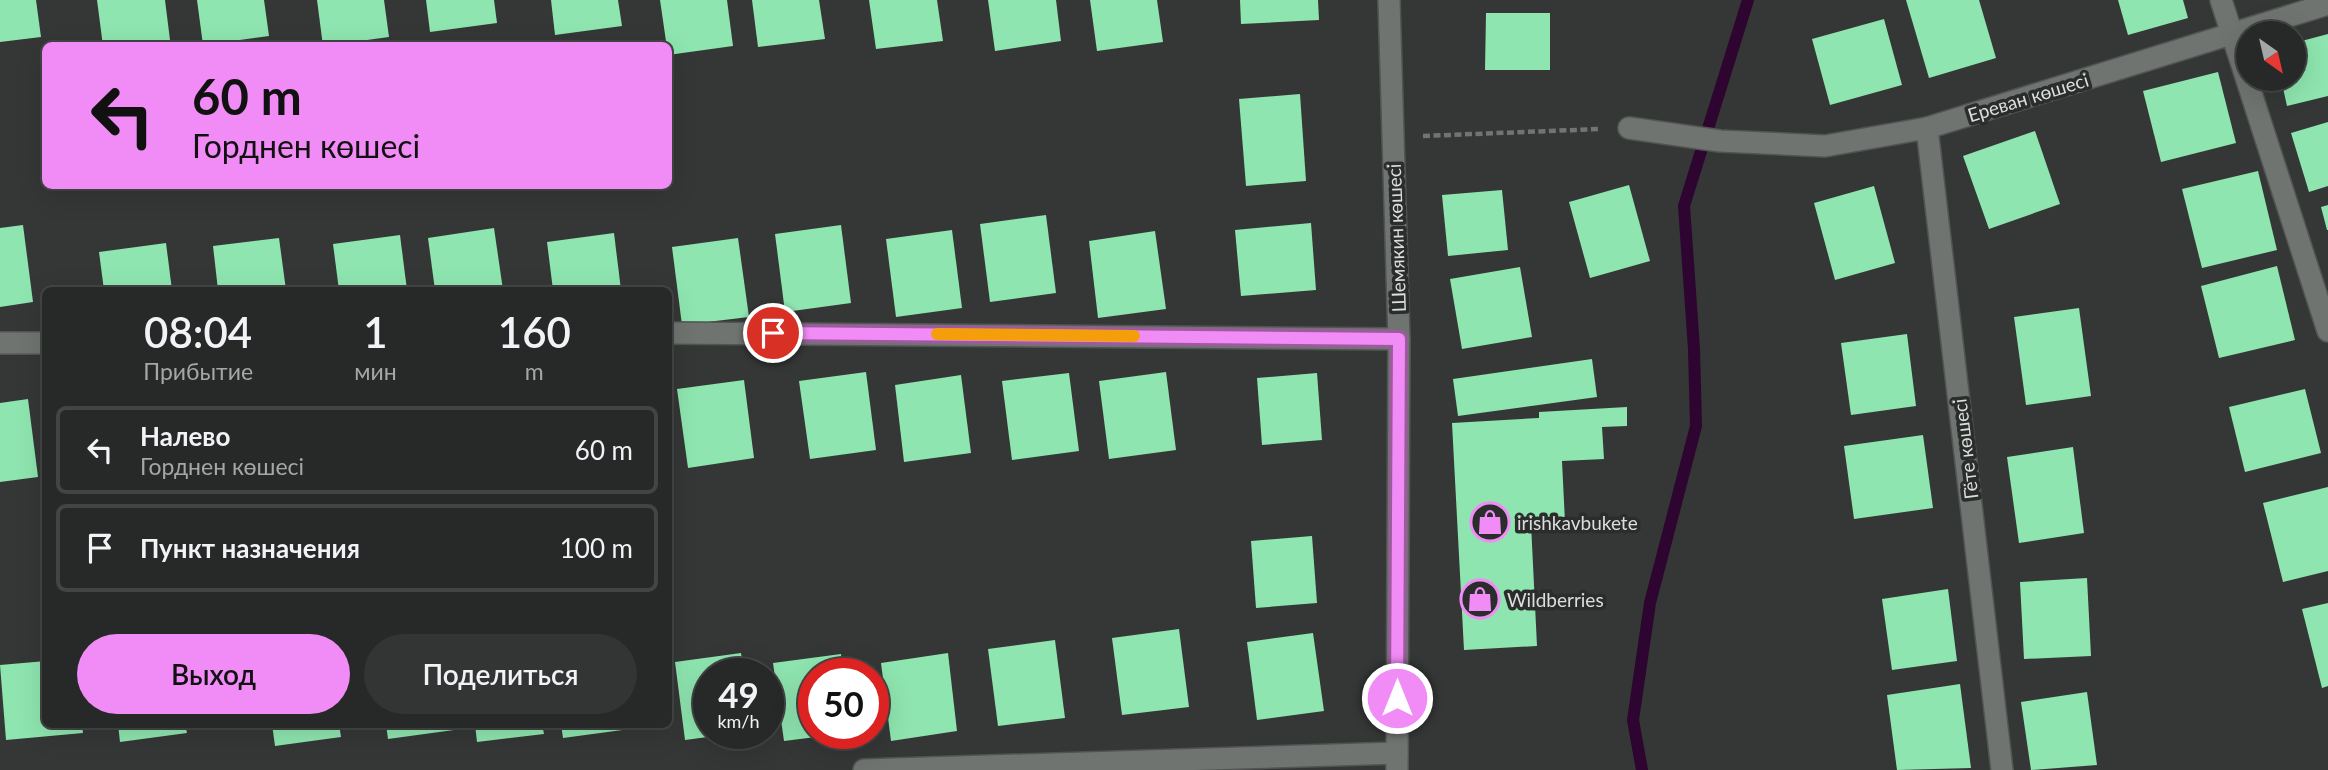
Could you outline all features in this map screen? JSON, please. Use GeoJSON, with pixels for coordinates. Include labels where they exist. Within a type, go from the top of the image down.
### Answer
{"type":"FeatureCollection","features":[{"type":"Feature","properties":{"kind":"street","name":"Шемякин көшесі"},"geometry":{"type":"LineString","coordinates":[[1389,0],[1399,339],[1397,762]]}},
{"type":"Feature","properties":{"kind":"street"},"geometry":{"type":"LineString","coordinates":[[2221,0],[2328,331]]}},
{"type":"Feature","properties":{"kind":"street","name":"Ереван көшесі"},"geometry":{"type":"LineString","coordinates":[[1629,128],[1720,141],[1825,146],[1927,128],[2328,4]]}},
{"type":"Feature","properties":{"kind":"street","name":"Гёте көшесі"},"geometry":{"type":"LineString","coordinates":[[1927,128],[2002,770]]}},
{"type":"Feature","properties":{"kind":"street"},"geometry":{"type":"LineString","coordinates":[[672,333],[1399,339]]}},
{"type":"Feature","properties":{"kind":"street"},"geometry":{"type":"LineString","coordinates":[[0,343],[42,344]]}},
{"type":"Feature","properties":{"kind":"street"},"geometry":{"type":"LineString","coordinates":[[864,770],[1397,762]]}},
{"type":"Feature","properties":{"kind":"path"},"geometry":{"type":"LineString","coordinates":[[1393,137],[1629,128]]}},
{"type":"Feature","properties":{"kind":"building"},"geometry":{"type":"Polygon","coordinates":[[[0,0],[36,0],[41,37],[0,42],[0,0]]]}},
{"type":"Feature","properties":{"kind":"building"},"geometry":{"type":"Polygon","coordinates":[[[97,0],[165,0],[170,40],[102,42],[97,0]]]}},
{"type":"Feature","properties":{"kind":"building"},"geometry":{"type":"Polygon","coordinates":[[[197,0],[264,0],[269,36],[203,42],[197,0]]]}},
{"type":"Feature","properties":{"kind":"building"},"geometry":{"type":"Polygon","coordinates":[[[317,0],[384,0],[389,37],[352,42],[322,42],[317,0]]]}},
{"type":"Feature","properties":{"kind":"building"},"geometry":{"type":"Polygon","coordinates":[[[426,0],[494,0],[497,23],[430,32],[426,0]]]}},
{"type":"Feature","properties":{"kind":"building"},"geometry":{"type":"Polygon","coordinates":[[[551,0],[618,0],[622,26],[555,35],[551,0]]]}},
{"type":"Feature","properties":{"kind":"building"},"geometry":{"type":"Polygon","coordinates":[[[660,0],[727,0],[733,46],[672,54],[672,42],[666,42],[660,0]]]}},
{"type":"Feature","properties":{"kind":"building"},"geometry":{"type":"Polygon","coordinates":[[[752,0],[819,0],[825,39],[758,47],[752,0]]]}},
{"type":"Feature","properties":{"kind":"building"},"geometry":{"type":"Polygon","coordinates":[[[869,0],[937,0],[943,41],[876,49],[869,0]]]}},
{"type":"Feature","properties":{"kind":"building"},"geometry":{"type":"Polygon","coordinates":[[[988,0],[1056,0],[1061,41],[995,51],[988,0]]]}},
{"type":"Feature","properties":{"kind":"building"},"geometry":{"type":"Polygon","coordinates":[[[1090,0],[1157,0],[1163,42],[1097,51],[1090,0]]]}},
{"type":"Feature","properties":{"kind":"building"},"geometry":{"type":"Polygon","coordinates":[[[1240,0],[1318,0],[1319,20],[1241,24],[1240,0]]]}},
{"type":"Feature","properties":{"kind":"building"},"geometry":{"type":"Polygon","coordinates":[[[1906,0],[1979,0],[1996,58],[1929,78],[1906,0]]]}},
{"type":"Feature","properties":{"kind":"building"},"geometry":{"type":"Polygon","coordinates":[[[2118,0],[2183,0],[2188,18],[2128,35],[2118,0]]]}},
{"type":"Feature","properties":{"kind":"building"},"geometry":{"type":"Polygon","coordinates":[[[1486,13],[1550,13],[1550,70],[1485,70],[1486,13]]]}},
{"type":"Feature","properties":{"kind":"building"},"geometry":{"type":"Polygon","coordinates":[[[1884,19],[1902,85],[1830,105],[1812,39],[1884,19]]]}},
{"type":"Feature","properties":{"kind":"building"},"geometry":{"type":"Polygon","coordinates":[[[2328,34],[2328,96],[2287,106],[2284,91],[2306,91],[2306,40],[2328,34]]]}},
{"type":"Feature","properties":{"kind":"building"},"geometry":{"type":"Polygon","coordinates":[[[2218,72],[2236,143],[2161,162],[2143,91],[2218,72]]]}},
{"type":"Feature","properties":{"kind":"building"},"geometry":{"type":"Polygon","coordinates":[[[1300,94],[1306,181],[1246,186],[1239,99],[1300,94]]]}},
{"type":"Feature","properties":{"kind":"building"},"geometry":{"type":"Polygon","coordinates":[[[2328,122],[2328,186],[2309,192],[2291,133],[2328,122]]]}},
{"type":"Feature","properties":{"kind":"building"},"geometry":{"type":"Polygon","coordinates":[[[2035,131],[2060,204],[1989,229],[1963,156],[2035,131]]]}},
{"type":"Feature","properties":{"kind":"building"},"geometry":{"type":"Polygon","coordinates":[[[2258,171],[2277,250],[2202,268],[2182,189],[2258,171]]]}},
{"type":"Feature","properties":{"kind":"building"},"geometry":{"type":"Polygon","coordinates":[[[1629,185],[1650,261],[1590,278],[1569,202],[1629,185]]]}},
{"type":"Feature","properties":{"kind":"building"},"geometry":{"type":"Polygon","coordinates":[[[1874,186],[1895,263],[1835,280],[1814,203],[1874,186]]]}},
{"type":"Feature","properties":{"kind":"building"},"geometry":{"type":"Polygon","coordinates":[[[1502,190],[1508,250],[1448,256],[1442,195],[1502,190]]]}},
{"type":"Feature","properties":{"kind":"building"},"geometry":{"type":"Polygon","coordinates":[[[2328,205],[2328,230],[2327,230],[2321,207],[2328,205]]]}},
{"type":"Feature","properties":{"kind":"building"},"geometry":{"type":"Polygon","coordinates":[[[1046,215],[1056,293],[990,302],[980,224],[1046,215]]]}},
{"type":"Feature","properties":{"kind":"building"},"geometry":{"type":"Polygon","coordinates":[[[1311,223],[1316,290],[1241,296],[1235,230],[1311,223]]]}},
{"type":"Feature","properties":{"kind":"building"},"geometry":{"type":"Polygon","coordinates":[[[23,225],[33,302],[0,307],[0,228],[23,225]]]}},
{"type":"Feature","properties":{"kind":"building"},"geometry":{"type":"Polygon","coordinates":[[[841,225],[851,303],[785,312],[775,234],[841,225]]]}},
{"type":"Feature","properties":{"kind":"building"},"geometry":{"type":"Polygon","coordinates":[[[494,228],[503,287],[435,287],[428,238],[494,228]]]}},
{"type":"Feature","properties":{"kind":"building"},"geometry":{"type":"Polygon","coordinates":[[[952,230],[962,308],[896,317],[886,239],[952,230]]]}},
{"type":"Feature","properties":{"kind":"building"},"geometry":{"type":"Polygon","coordinates":[[[1155,231],[1166,309],[1098,318],[1089,241],[1155,231]]]}},
{"type":"Feature","properties":{"kind":"building"},"geometry":{"type":"Polygon","coordinates":[[[614,233],[621,287],[553,287],[547,242],[614,233]]]}},
{"type":"Feature","properties":{"kind":"building"},"geometry":{"type":"Polygon","coordinates":[[[400,235],[407,287],[339,287],[333,244],[400,235]]]}},
{"type":"Feature","properties":{"kind":"building"},"geometry":{"type":"Polygon","coordinates":[[[279,238],[286,287],[218,287],[213,246],[279,238]]]}},
{"type":"Feature","properties":{"kind":"building"},"geometry":{"type":"Polygon","coordinates":[[[738,238],[749,317],[682,325],[672,247],[738,238]]]}},
{"type":"Feature","properties":{"kind":"building"},"geometry":{"type":"Polygon","coordinates":[[[166,243],[172,287],[104,287],[99,252],[166,243]]]}},
{"type":"Feature","properties":{"kind":"building"},"geometry":{"type":"Polygon","coordinates":[[[2277,266],[2295,340],[2219,358],[2201,286],[2277,266]]]}},
{"type":"Feature","properties":{"kind":"building"},"geometry":{"type":"Polygon","coordinates":[[[1520,267],[1532,337],[1462,349],[1450,279],[1520,267]]]}},
{"type":"Feature","properties":{"kind":"building"},"geometry":{"type":"Polygon","coordinates":[[[2079,308],[2091,396],[2026,405],[2014,317],[2079,308]]]}},
{"type":"Feature","properties":{"kind":"building"},"geometry":{"type":"Polygon","coordinates":[[[1907,334],[1916,406],[1851,415],[1841,343],[1907,334]]]}},
{"type":"Feature","properties":{"kind":"building"},"geometry":{"type":"Polygon","coordinates":[[[1592,359],[1597,397],[1458,416],[1453,379],[1592,359]]]}},
{"type":"Feature","properties":{"kind":"building"},"geometry":{"type":"Polygon","coordinates":[[[866,372],[876,450],[810,459],[799,381],[866,372]]]}},
{"type":"Feature","properties":{"kind":"building"},"geometry":{"type":"Polygon","coordinates":[[[1166,372],[1176,450],[1109,459],[1099,381],[1166,372]]]}},
{"type":"Feature","properties":{"kind":"building"},"geometry":{"type":"Polygon","coordinates":[[[1069,373],[1079,451],[1012,460],[1002,381],[1069,373]]]}},
{"type":"Feature","properties":{"kind":"building"},"geometry":{"type":"Polygon","coordinates":[[[1317,373],[1322,440],[1262,445],[1257,378],[1317,373]]]}},
{"type":"Feature","properties":{"kind":"building"},"geometry":{"type":"Polygon","coordinates":[[[961,375],[971,453],[904,462],[895,385],[961,375]]]}},
{"type":"Feature","properties":{"kind":"building"},"geometry":{"type":"Polygon","coordinates":[[[744,380],[754,458],[688,468],[677,389],[744,380]]]}},
{"type":"Feature","properties":{"kind":"building"},"geometry":{"type":"Polygon","coordinates":[[[2305,389],[2321,453],[2245,472],[2229,407],[2305,389]]]}},
{"type":"Feature","properties":{"kind":"building"},"geometry":{"type":"Polygon","coordinates":[[[28,399],[38,477],[0,482],[0,403],[28,399]]]}},
{"type":"Feature","properties":{"kind":"building"},"geometry":{"type":"Polygon","coordinates":[[[1627,407],[1627,426],[1602,427],[1604,459],[1562,461],[1565,522],[1531,524],[1537,646],[1464,650],[1452,423],[1539,418],[1539,412],[1627,407]]]}},
{"type":"Feature","properties":{"kind":"building"},"geometry":{"type":"Polygon","coordinates":[[[1923,435],[1933,508],[1854,519],[1844,446],[1923,435]]]}},
{"type":"Feature","properties":{"kind":"building"},"geometry":{"type":"Polygon","coordinates":[[[2073,447],[2084,533],[2019,543],[2007,457],[2073,447]]]}},
{"type":"Feature","properties":{"kind":"building"},"geometry":{"type":"Polygon","coordinates":[[[2328,487],[2328,571],[2283,582],[2263,503],[2328,487]]]}},
{"type":"Feature","properties":{"kind":"building"},"geometry":{"type":"Polygon","coordinates":[[[1312,536],[1317,603],[1256,608],[1251,541],[1312,536]]]}},
{"type":"Feature","properties":{"kind":"building"},"geometry":{"type":"Polygon","coordinates":[[[2087,578],[2091,656],[2024,659],[2020,582],[2087,578]]]}},
{"type":"Feature","properties":{"kind":"building"},"geometry":{"type":"Polygon","coordinates":[[[1948,589],[1957,661],[1892,670],[1882,599],[1948,589]]]}},
{"type":"Feature","properties":{"kind":"building"},"geometry":{"type":"Polygon","coordinates":[[[2328,603],[2328,686],[2322,688],[2302,609],[2328,603]]]}},
{"type":"Feature","properties":{"kind":"building"},"geometry":{"type":"Polygon","coordinates":[[[1179,629],[1189,707],[1122,715],[1112,638],[1179,629]]]}},
{"type":"Feature","properties":{"kind":"building"},"geometry":{"type":"Polygon","coordinates":[[[1313,633],[1324,711],[1257,720],[1247,642],[1313,633]]]}},
{"type":"Feature","properties":{"kind":"building"},"geometry":{"type":"Polygon","coordinates":[[[1055,640],[1065,718],[998,726],[988,649],[1055,640]]]}},
{"type":"Feature","properties":{"kind":"building"},"geometry":{"type":"Polygon","coordinates":[[[741,653],[742,658],[704,658],[741,653]]]}},
{"type":"Feature","properties":{"kind":"building"},"geometry":{"type":"Polygon","coordinates":[[[948,653],[957,731],[891,741],[889,662],[948,653]]]}},
{"type":"Feature","properties":{"kind":"building"},"geometry":{"type":"Polygon","coordinates":[[[841,654],[841,658],[811,658],[841,654]]]}},
{"type":"Feature","properties":{"kind":"building"},"geometry":{"type":"Polygon","coordinates":[[[693,660],[693,739],[685,740],[675,662],[693,660]]]}},
{"type":"Feature","properties":{"kind":"building"},"geometry":{"type":"Polygon","coordinates":[[[798,660],[798,739],[784,741],[784,662],[798,660]]]}},
{"type":"Feature","properties":{"kind":"building"},"geometry":{"type":"Polygon","coordinates":[[[42,661],[42,728],[82,728],[83,733],[6,740],[0,665],[42,661]]]}},
{"type":"Feature","properties":{"kind":"building"},"geometry":{"type":"Polygon","coordinates":[[[1960,684],[1971,768],[1897,770],[1887,695],[1960,684]]]}},
{"type":"Feature","properties":{"kind":"building"},"geometry":{"type":"Polygon","coordinates":[[[2087,692],[2097,765],[2031,770],[2021,702],[2087,692]]]}},
{"type":"Feature","properties":{"kind":"building"},"geometry":{"type":"Polygon","coordinates":[[[118,728],[186,728],[187,733],[120,742],[118,728]]]}},
{"type":"Feature","properties":{"kind":"building"},"geometry":{"type":"Polygon","coordinates":[[[273,728],[340,728],[341,737],[275,746],[273,728]]]}},
{"type":"Feature","properties":{"kind":"building"},"geometry":{"type":"Polygon","coordinates":[[[387,728],[454,728],[454,730],[388,739],[387,728]]]}},
{"type":"Feature","properties":{"kind":"building"},"geometry":{"type":"Polygon","coordinates":[[[475,728],[543,728],[544,734],[477,742],[475,728]]]}},
{"type":"Feature","properties":{"kind":"building"},"geometry":{"type":"Polygon","coordinates":[[[562,728],[630,729],[563,738],[562,728]]]}},
{"type":"Feature","properties":{"kind":"waterway"},"geometry":{"type":"LineString","coordinates":[[1642,770],[1633,720],[1650,603],[1696,426],[1694,349],[1684,206],[1748,0]]}},
{"type":"Feature","properties":{"kind":"slow traffic"},"geometry":{"type":"LineString","coordinates":[[937,334],[1134,336]]}},
{"type":"Feature","properties":{"kind":"place","name":"irishkavbukete"},"geometry":{"type":"Point","coordinates":[1490,522]}},
{"type":"Feature","properties":{"kind":"place","name":"Wildberries"},"geometry":{"type":"Point","coordinates":[1480,599]}},
{"type":"Feature","properties":{"kind":"route"},"geometry":{"type":"LineString","coordinates":[[773,333],[1399,339],[1397,698]]}}]}
